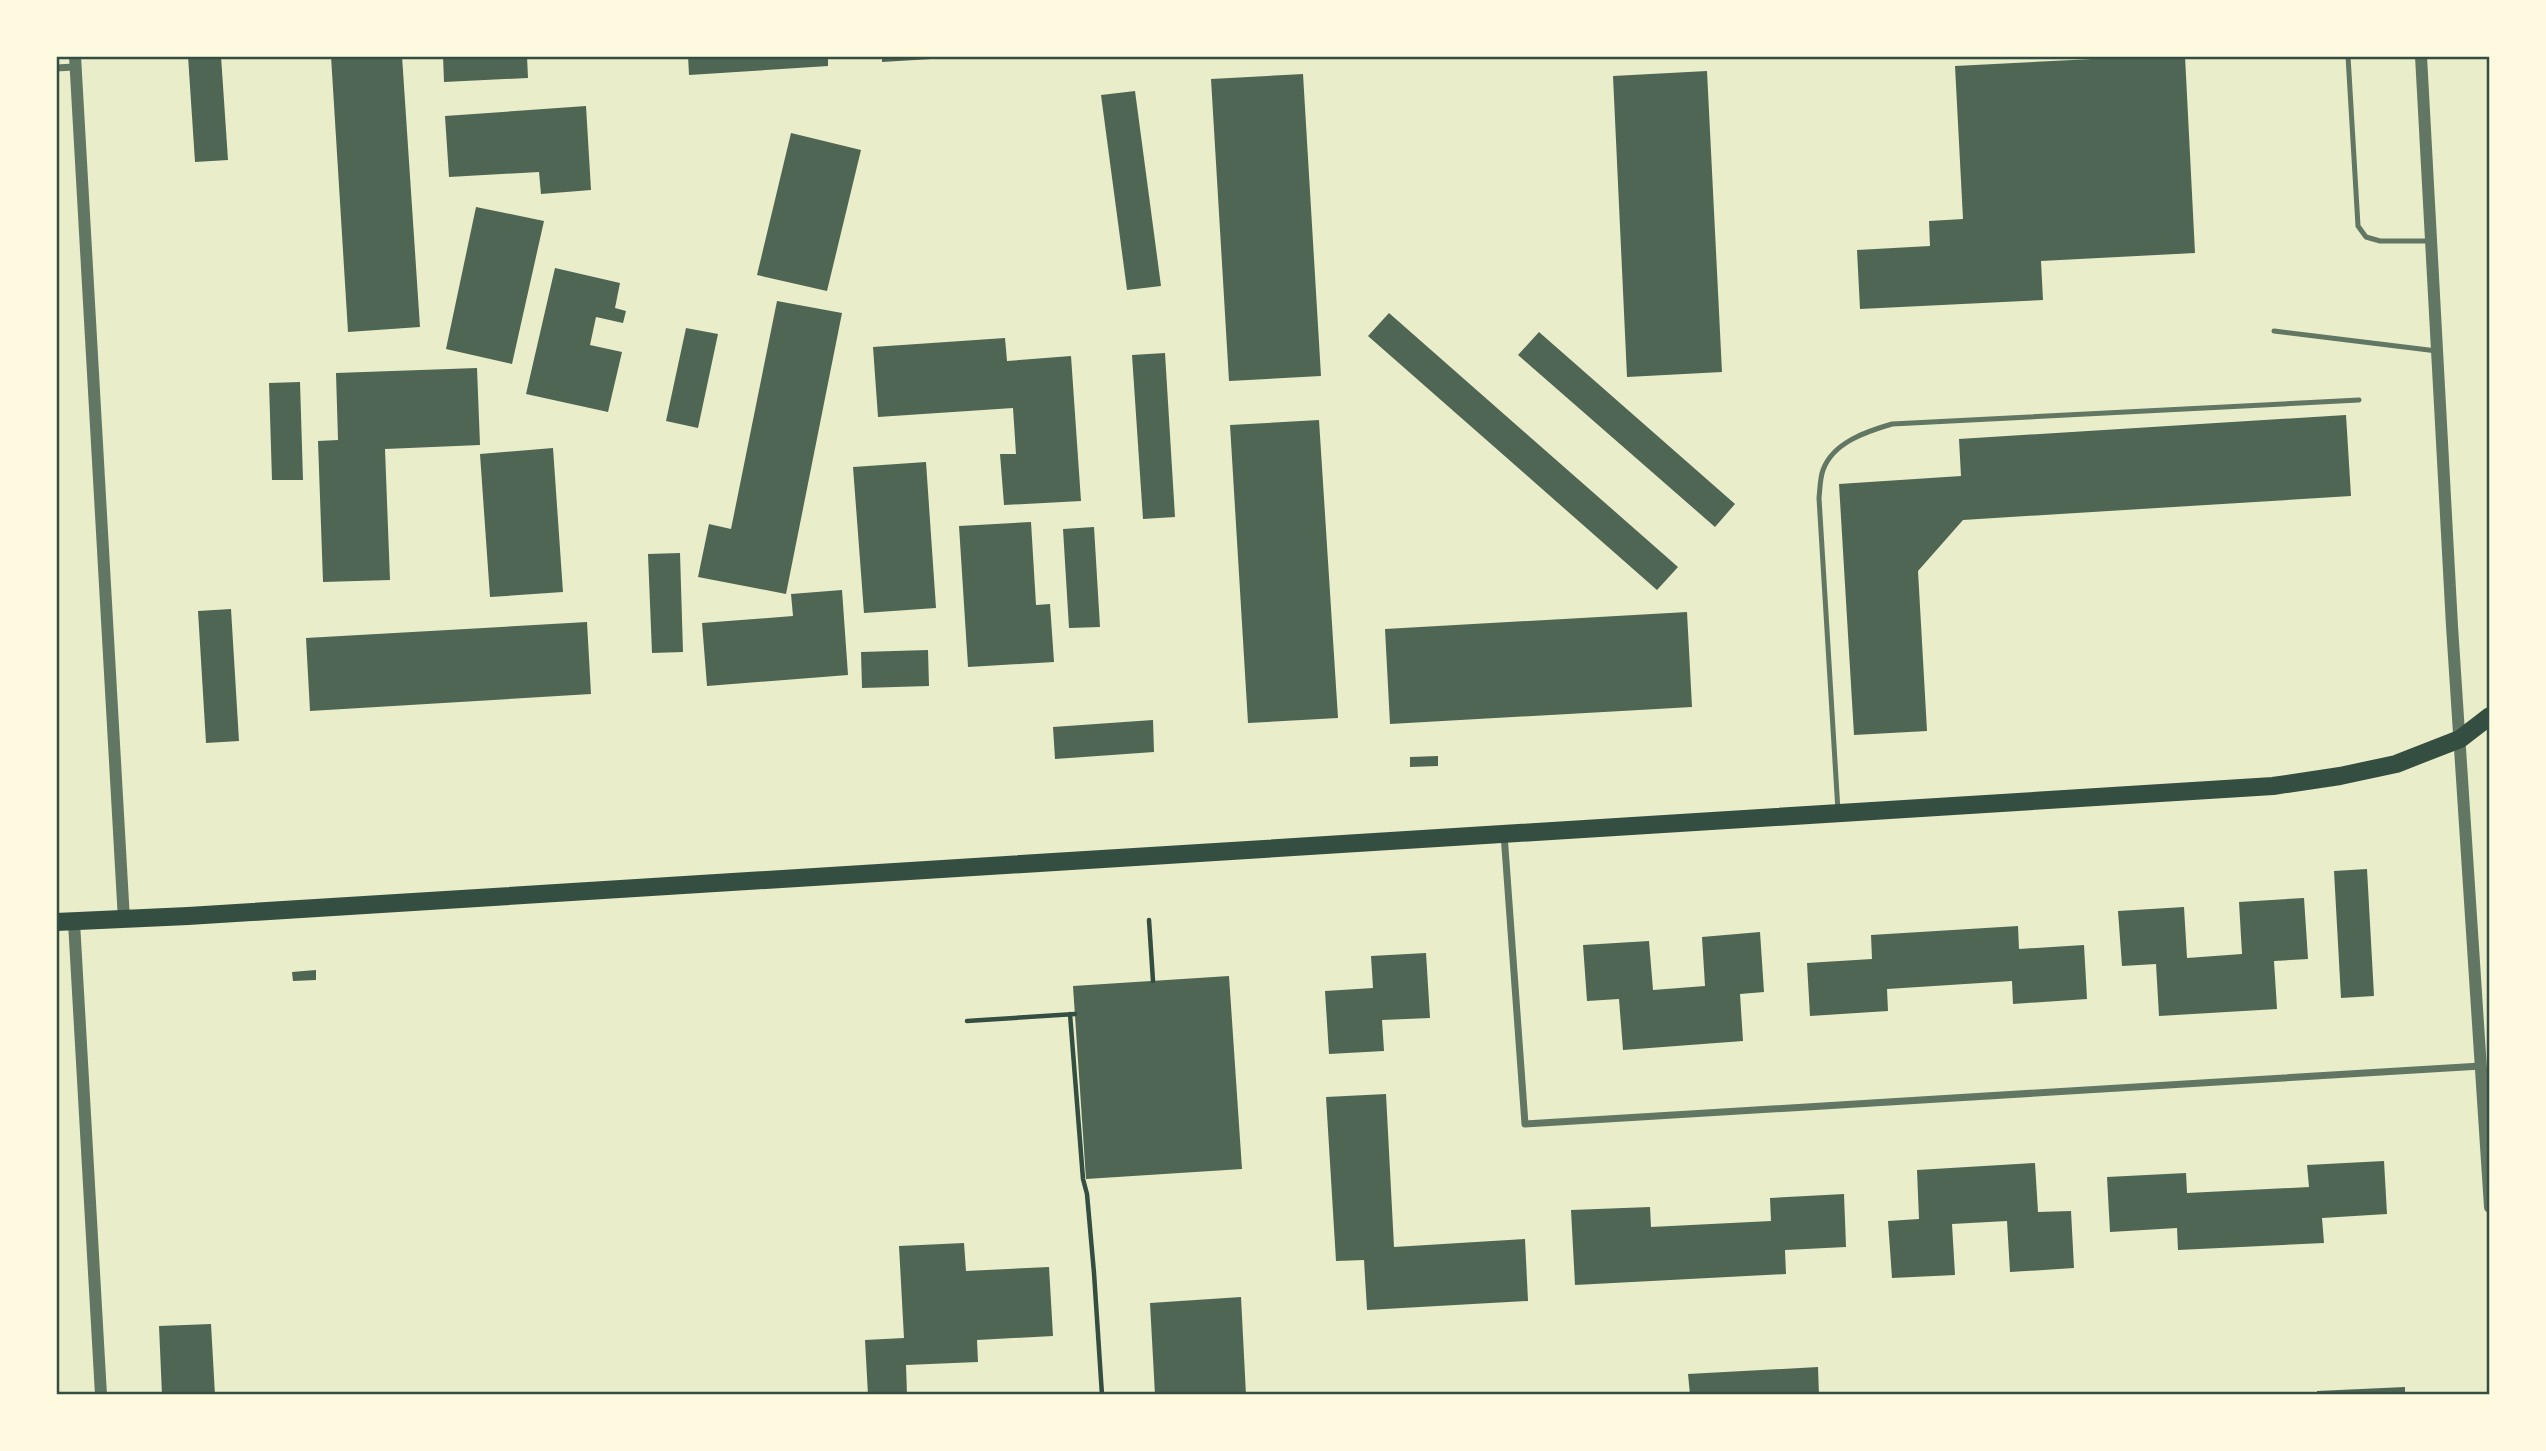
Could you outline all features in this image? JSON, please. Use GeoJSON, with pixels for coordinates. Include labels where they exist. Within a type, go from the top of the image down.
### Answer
{"type":"FeatureCollection","features":[{"type":"Feature","properties":{"kind":"main road"},"geometry":{"type":"LineString","coordinates":[[65,922],[2273,786],[2396,764],[2460,739],[2490,716]]}},
{"type":"Feature","properties":{"kind":"street"},"geometry":{"type":"LineString","coordinates":[[2421,56],[2460,739],[2481,1066],[2486,1090],[2490,1207]]}},
{"type":"Feature","properties":{"kind":"street"},"geometry":{"type":"LineString","coordinates":[[56,68],[75,62],[124,920]]}},
{"type":"Feature","properties":{"kind":"street"},"geometry":{"type":"LineString","coordinates":[[1504,833],[1525,1125],[2481,1066]]}},
{"type":"Feature","properties":{"kind":"street"},"geometry":{"type":"LineString","coordinates":[[65,922],[101,1395]]}},
{"type":"Feature","properties":{"kind":"lane"},"geometry":{"type":"LineString","coordinates":[[2348,56],[2358,226],[2365,237],[2380,241],[2431,241]]}},
{"type":"Feature","properties":{"kind":"lane"},"geometry":{"type":"LineString","coordinates":[[2274,331],[2438,351]]}},
{"type":"Feature","properties":{"kind":"lane"},"geometry":{"type":"LineString","coordinates":[[1838,813],[1819,498],[1823,468],[1842,445],[1862,433],[1892,424],[2359,400]]}},
{"type":"Feature","properties":{"kind":"path"},"geometry":{"type":"LineString","coordinates":[[1149,920],[1153,981]]}},
{"type":"Feature","properties":{"kind":"path"},"geometry":{"type":"LineString","coordinates":[[967,1021],[1073,1014],[1083,1179],[1087,1194],[1094,1273],[1102,1395]]}},
{"type":"Feature","properties":{"kind":"building"},"geometry":{"type":"Polygon","coordinates":[[[188,56],[221,56],[228,160],[195,162],[188,56]]]}},
{"type":"Feature","properties":{"kind":"building"},"geometry":{"type":"Polygon","coordinates":[[[331,56],[402,56],[420,327],[348,332],[331,56]]]}},
{"type":"Feature","properties":{"kind":"building"},"geometry":{"type":"Polygon","coordinates":[[[443,56],[527,56],[528,78],[444,82],[443,56]]]}},
{"type":"Feature","properties":{"kind":"building"},"geometry":{"type":"Polygon","coordinates":[[[688,56],[828,56],[828,66],[689,75],[688,56]]]}},
{"type":"Feature","properties":{"kind":"building"},"geometry":{"type":"Polygon","coordinates":[[[882,56],[948,56],[948,58],[882,62],[882,56]]]}},
{"type":"Feature","properties":{"kind":"building"},"geometry":{"type":"Polygon","coordinates":[[[2185,56],[2195,253],[2041,261],[2043,300],[1860,309],[1857,250],[1930,246],[1929,221],[1963,219],[1955,66],[2185,56]]]}},
{"type":"Feature","properties":{"kind":"building"},"geometry":{"type":"Polygon","coordinates":[[[1707,71],[1722,372],[1627,377],[1613,76],[1707,71]]]}},
{"type":"Feature","properties":{"kind":"building"},"geometry":{"type":"Polygon","coordinates":[[[1303,74],[1321,376],[1229,381],[1211,79],[1303,74]]]}},
{"type":"Feature","properties":{"kind":"building"},"geometry":{"type":"Polygon","coordinates":[[[1135,91],[1161,286],[1127,290],[1101,95],[1135,91]]]}},
{"type":"Feature","properties":{"kind":"building"},"geometry":{"type":"Polygon","coordinates":[[[586,106],[591,190],[541,194],[539,172],[449,177],[445,116],[586,106]]]}},
{"type":"Feature","properties":{"kind":"building"},"geometry":{"type":"Polygon","coordinates":[[[791,133],[861,150],[827,291],[757,275],[791,133]]]}},
{"type":"Feature","properties":{"kind":"building"},"geometry":{"type":"Polygon","coordinates":[[[476,207],[544,221],[512,364],[446,349],[476,207]]]}},
{"type":"Feature","properties":{"kind":"building"},"geometry":{"type":"Polygon","coordinates":[[[555,268],[620,283],[615,308],[626,311],[623,323],[596,317],[590,345],[622,352],[608,412],[526,394],[555,268]]]}},
{"type":"Feature","properties":{"kind":"building"},"geometry":{"type":"Polygon","coordinates":[[[777,301],[842,313],[786,594],[698,577],[709,524],[731,529],[777,301]]]}},
{"type":"Feature","properties":{"kind":"building"},"geometry":{"type":"Polygon","coordinates":[[[1389,313],[1678,567],[1657,590],[1368,336],[1389,313]]]}},
{"type":"Feature","properties":{"kind":"building"},"geometry":{"type":"Polygon","coordinates":[[[686,328],[718,334],[698,428],[666,421],[686,328]]]}},
{"type":"Feature","properties":{"kind":"building"},"geometry":{"type":"Polygon","coordinates":[[[1539,332],[1735,504],[1715,527],[1518,355],[1539,332]]]}},
{"type":"Feature","properties":{"kind":"building"},"geometry":{"type":"Polygon","coordinates":[[[1005,338],[1007,361],[1071,356],[1081,501],[1004,505],[1000,454],[1016,454],[1013,408],[878,417],[873,347],[1005,338]]]}},
{"type":"Feature","properties":{"kind":"building"},"geometry":{"type":"Polygon","coordinates":[[[1165,353],[1175,517],[1143,519],[1132,355],[1165,353]]]}},
{"type":"Feature","properties":{"kind":"building"},"geometry":{"type":"Polygon","coordinates":[[[477,368],[480,445],[385,449],[390,580],[323,582],[318,441],[338,440],[336,373],[477,368]]]}},
{"type":"Feature","properties":{"kind":"building"},"geometry":{"type":"Polygon","coordinates":[[[300,382],[303,480],[272,480],[269,383],[300,382]]]}},
{"type":"Feature","properties":{"kind":"building"},"geometry":{"type":"Polygon","coordinates":[[[2346,415],[2351,496],[1963,520],[1918,571],[1927,731],[1854,735],[1839,484],[1961,476],[1959,439],[2346,415]]]}},
{"type":"Feature","properties":{"kind":"building"},"geometry":{"type":"Polygon","coordinates":[[[1319,420],[1338,718],[1248,723],[1230,425],[1319,420]]]}},
{"type":"Feature","properties":{"kind":"building"},"geometry":{"type":"Polygon","coordinates":[[[553,448],[563,592],[490,597],[480,454],[553,448]]]}},
{"type":"Feature","properties":{"kind":"building"},"geometry":{"type":"Polygon","coordinates":[[[926,462],[936,608],[864,613],[853,467],[926,462]]]}},
{"type":"Feature","properties":{"kind":"building"},"geometry":{"type":"Polygon","coordinates":[[[1031,522],[1036,605],[1050,604],[1054,662],[968,667],[959,526],[1031,522]]]}},
{"type":"Feature","properties":{"kind":"building"},"geometry":{"type":"Polygon","coordinates":[[[1094,527],[1100,627],[1069,628],[1063,529],[1094,527]]]}},
{"type":"Feature","properties":{"kind":"building"},"geometry":{"type":"Polygon","coordinates":[[[680,553],[683,652],[652,653],[648,554],[680,553]]]}},
{"type":"Feature","properties":{"kind":"building"},"geometry":{"type":"Polygon","coordinates":[[[842,590],[848,675],[707,686],[702,623],[793,616],[791,594],[842,590]]]}},
{"type":"Feature","properties":{"kind":"building"},"geometry":{"type":"Polygon","coordinates":[[[231,609],[239,741],[206,743],[198,611],[231,609]]]}},
{"type":"Feature","properties":{"kind":"building"},"geometry":{"type":"Polygon","coordinates":[[[1687,612],[1692,707],[1390,724],[1385,629],[1687,612]]]}},
{"type":"Feature","properties":{"kind":"building"},"geometry":{"type":"Polygon","coordinates":[[[587,622],[591,694],[310,711],[306,638],[587,622]]]}},
{"type":"Feature","properties":{"kind":"building"},"geometry":{"type":"Polygon","coordinates":[[[928,650],[929,686],[862,688],[861,652],[928,650]]]}},
{"type":"Feature","properties":{"kind":"building"},"geometry":{"type":"Polygon","coordinates":[[[1153,720],[1154,752],[1055,759],[1053,727],[1153,720]]]}},
{"type":"Feature","properties":{"kind":"building"},"geometry":{"type":"Polygon","coordinates":[[[1438,756],[1438,766],[1410,767],[1410,757],[1438,756]]]}},
{"type":"Feature","properties":{"kind":"building"},"geometry":{"type":"Polygon","coordinates":[[[2367,869],[2374,996],[2341,998],[2334,871],[2367,869]]]}},
{"type":"Feature","properties":{"kind":"building"},"geometry":{"type":"Polygon","coordinates":[[[2304,898],[2308,959],[2274,961],[2277,1009],[2159,1016],[2156,964],[2122,966],[2118,911],[2184,907],[2187,958],[2242,954],[2239,902],[2304,898]]]}},
{"type":"Feature","properties":{"kind":"building"},"geometry":{"type":"Polygon","coordinates":[[[2018,926],[2019,949],[2084,945],[2087,999],[2013,1004],[2012,981],[1887,989],[1888,1011],[1810,1016],[1807,963],[1872,959],[1871,935],[2018,926]]]}},
{"type":"Feature","properties":{"kind":"building"},"geometry":{"type":"Polygon","coordinates":[[[1760,932],[1764,992],[1740,994],[1743,1041],[1623,1050],[1619,999],[1587,1001],[1583,945],[1649,941],[1653,990],[1705,986],[1702,937],[1760,932]]]}},
{"type":"Feature","properties":{"kind":"building"},"geometry":{"type":"Polygon","coordinates":[[[1426,953],[1430,1018],[1382,1020],[1384,1051],[1329,1054],[1325,991],[1373,988],[1371,956],[1426,953]]]}},
{"type":"Feature","properties":{"kind":"building"},"geometry":{"type":"Polygon","coordinates":[[[316,970],[316,980],[293,981],[292,972],[316,970]]]}},
{"type":"Feature","properties":{"kind":"building"},"geometry":{"type":"Polygon","coordinates":[[[1229,976],[1242,1169],[1086,1179],[1073,986],[1229,976]]]}},
{"type":"Feature","properties":{"kind":"building"},"geometry":{"type":"Polygon","coordinates":[[[1386,1094],[1394,1247],[1525,1239],[1528,1301],[1367,1310],[1364,1260],[1336,1261],[1326,1097],[1386,1094]]]}},
{"type":"Feature","properties":{"kind":"building"},"geometry":{"type":"Polygon","coordinates":[[[2384,1161],[2387,1214],[2322,1218],[2324,1243],[2178,1250],[2177,1228],[2110,1232],[2107,1177],[2186,1173],[2187,1193],[2309,1187],[2307,1165],[2384,1161]]]}},
{"type":"Feature","properties":{"kind":"building"},"geometry":{"type":"Polygon","coordinates":[[[2035,1163],[2038,1212],[2071,1211],[2074,1268],[2010,1272],[2007,1221],[1952,1224],[1955,1275],[1892,1278],[1888,1221],[1919,1219],[1917,1170],[2035,1163]]]}},
{"type":"Feature","properties":{"kind":"building"},"geometry":{"type":"Polygon","coordinates":[[[1844,1194],[1846,1247],[1785,1250],[1786,1274],[1575,1285],[1571,1210],[1650,1207],[1651,1227],[1771,1221],[1770,1198],[1844,1194]]]}},
{"type":"Feature","properties":{"kind":"building"},"geometry":{"type":"Polygon","coordinates":[[[964,1243],[966,1271],[1049,1267],[1053,1336],[977,1340],[978,1362],[906,1365],[907,1395],[868,1395],[865,1340],[904,1338],[899,1246],[964,1243]]]}},
{"type":"Feature","properties":{"kind":"building"},"geometry":{"type":"Polygon","coordinates":[[[1241,1297],[1246,1395],[1155,1395],[1150,1303],[1241,1297]]]}},
{"type":"Feature","properties":{"kind":"building"},"geometry":{"type":"Polygon","coordinates":[[[211,1324],[215,1395],[162,1395],[159,1326],[211,1324]]]}},
{"type":"Feature","properties":{"kind":"building"},"geometry":{"type":"Polygon","coordinates":[[[1818,1367],[1819,1395],[1690,1395],[1688,1374],[1818,1367]]]}},
{"type":"Feature","properties":{"kind":"building"},"geometry":{"type":"Polygon","coordinates":[[[2405,1387],[2405,1395],[2317,1395],[2317,1391],[2405,1387]]]}}]}
